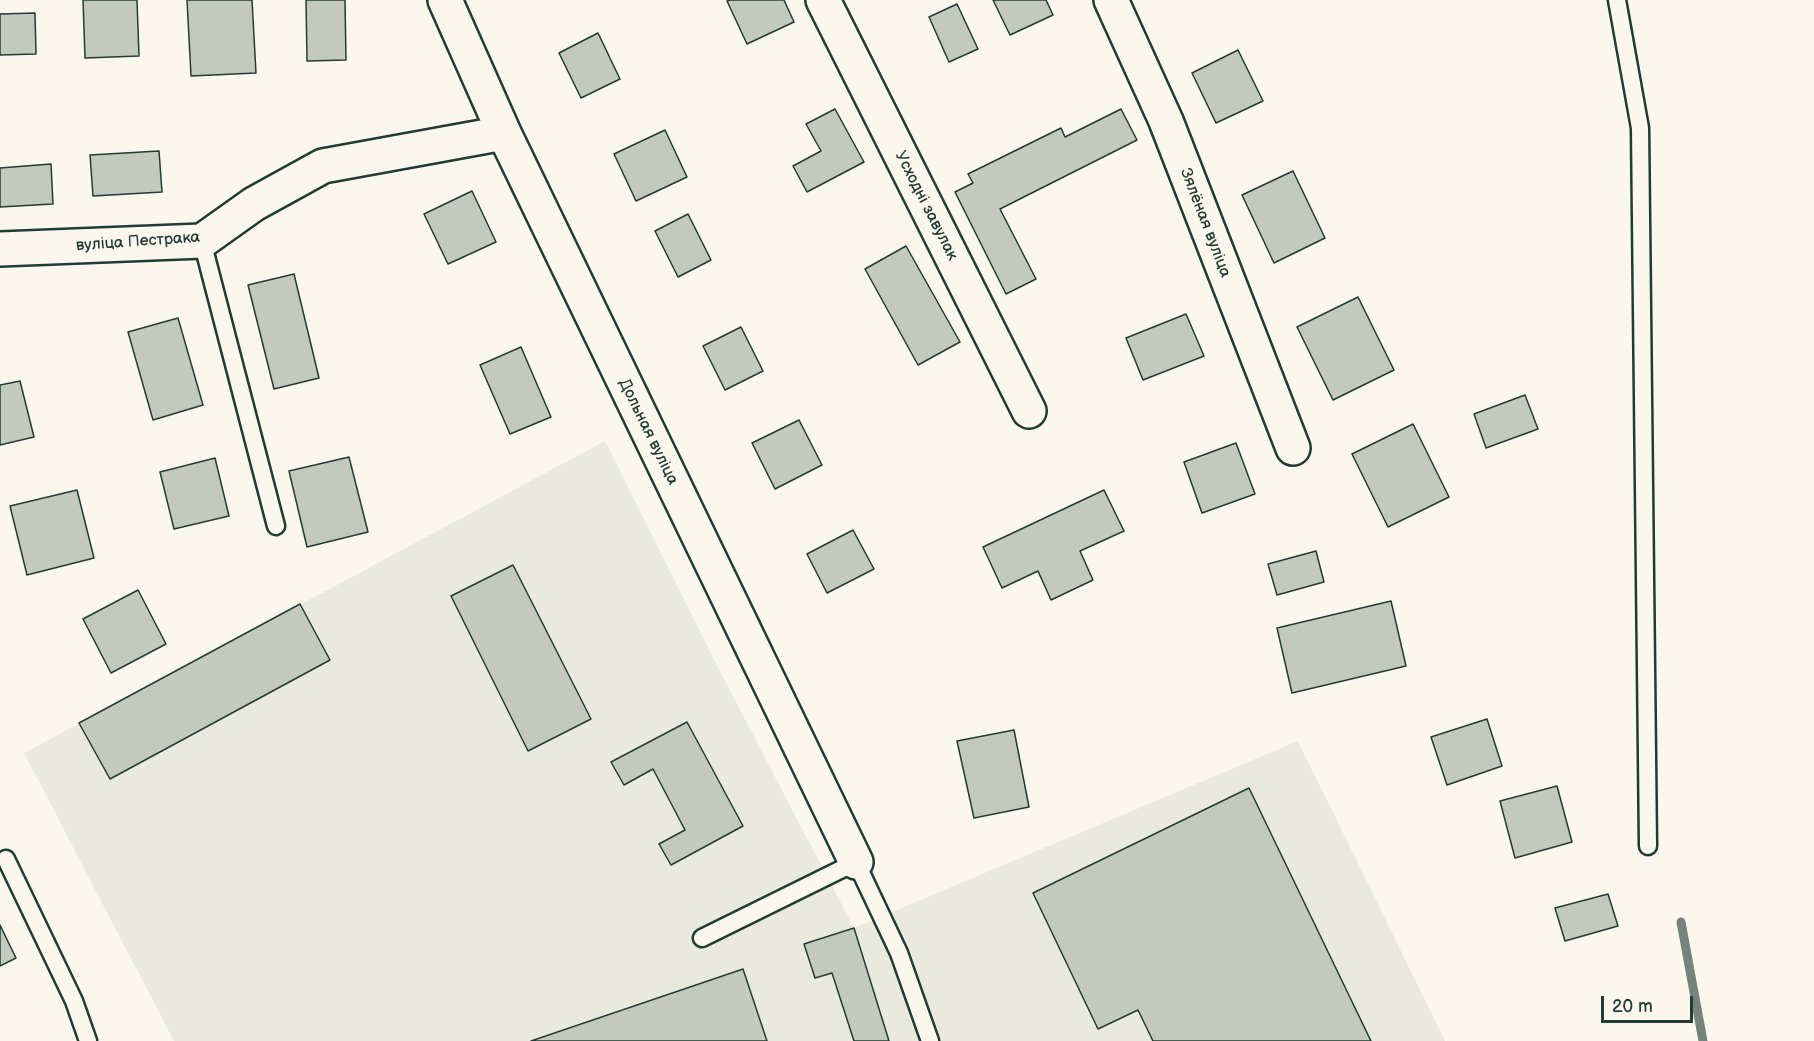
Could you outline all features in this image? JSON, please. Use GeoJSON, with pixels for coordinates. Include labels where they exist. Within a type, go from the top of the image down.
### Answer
{"type":"FeatureCollection","features":[{"type":"Feature","properties":{"kind":"street","name":"Дольная вуліца"},"geometry":{"type":"LineString","coordinates":[[445,0],[504,134],[856,861]]}},
{"type":"Feature","properties":{"kind":"street","name":"Усходні завулак"},"geometry":{"type":"LineString","coordinates":[[823,0],[1029,411]]}},
{"type":"Feature","properties":{"kind":"street","name":"Зялёная вуліца"},"geometry":{"type":"LineString","coordinates":[[1111,0],[1166,121],[1293,448]]}},
{"type":"Feature","properties":{"kind":"street","name":"вуліца Пестрака"},"geometry":{"type":"LineString","coordinates":[[0,249],[202,241],[254,204],[323,166],[504,134]]}},
{"type":"Feature","properties":{"kind":"lane"},"geometry":{"type":"LineString","coordinates":[[1617,0],[1640,128],[1647,846]]}},
{"type":"Feature","properties":{"kind":"lane"},"geometry":{"type":"LineString","coordinates":[[202,241],[276,526]]}},
{"type":"Feature","properties":{"kind":"lane"},"geometry":{"type":"LineString","coordinates":[[6,859],[74,1001],[88,1041]]}},
{"type":"Feature","properties":{"kind":"lane"},"geometry":{"type":"LineString","coordinates":[[702,938],[856,861],[899,953],[930,1041]]}},
{"type":"Feature","properties":{"kind":"shaded area"},"geometry":{"type":"Polygon","coordinates":[[[605,441],[715,662],[854,928],[1298,741],[1445,1041],[174,1041],[24,753],[605,441]]]}},
{"type":"Feature","properties":{"kind":"building"},"geometry":{"type":"Polygon","coordinates":[[[83,0],[137,0],[139,56],[85,58],[83,0]]]}},
{"type":"Feature","properties":{"kind":"building"},"geometry":{"type":"Polygon","coordinates":[[[187,0],[252,0],[256,73],[191,76],[187,0]]]}},
{"type":"Feature","properties":{"kind":"building"},"geometry":{"type":"Polygon","coordinates":[[[306,0],[345,0],[346,60],[307,61],[306,0]]]}},
{"type":"Feature","properties":{"kind":"building"},"geometry":{"type":"Polygon","coordinates":[[[784,0],[794,22],[747,44],[727,1],[784,0]]]}},
{"type":"Feature","properties":{"kind":"building"},"geometry":{"type":"Polygon","coordinates":[[[993,0],[1046,0],[1053,15],[1010,35],[993,0]]]}},
{"type":"Feature","properties":{"kind":"building"},"geometry":{"type":"Polygon","coordinates":[[[957,4],[978,49],[949,62],[929,17],[957,4]]]}},
{"type":"Feature","properties":{"kind":"building"},"geometry":{"type":"Polygon","coordinates":[[[35,13],[36,54],[0,55],[0,14],[35,13]]]}},
{"type":"Feature","properties":{"kind":"building"},"geometry":{"type":"Polygon","coordinates":[[[598,33],[620,79],[581,98],[559,53],[598,33]]]}},
{"type":"Feature","properties":{"kind":"building"},"geometry":{"type":"Polygon","coordinates":[[[1238,50],[1263,101],[1216,123],[1192,73],[1238,50]]]}},
{"type":"Feature","properties":{"kind":"building"},"geometry":{"type":"Polygon","coordinates":[[[835,109],[864,162],[807,192],[793,166],[821,151],[806,124],[835,109]]]}},
{"type":"Feature","properties":{"kind":"building"},"geometry":{"type":"Polygon","coordinates":[[[1121,109],[1137,140],[1000,209],[1036,279],[1006,294],[955,192],[973,183],[968,174],[1061,128],[1065,137],[1121,109]]]}},
{"type":"Feature","properties":{"kind":"building"},"geometry":{"type":"Polygon","coordinates":[[[665,130],[687,177],[636,201],[614,154],[665,130]]]}},
{"type":"Feature","properties":{"kind":"building"},"geometry":{"type":"Polygon","coordinates":[[[159,151],[162,192],[93,196],[90,155],[159,151]]]}},
{"type":"Feature","properties":{"kind":"building"},"geometry":{"type":"Polygon","coordinates":[[[51,164],[53,204],[0,207],[0,168],[51,164]]]}},
{"type":"Feature","properties":{"kind":"building"},"geometry":{"type":"Polygon","coordinates":[[[1293,171],[1325,238],[1274,263],[1242,195],[1293,171]]]}},
{"type":"Feature","properties":{"kind":"building"},"geometry":{"type":"Polygon","coordinates":[[[472,191],[496,242],[448,264],[424,214],[472,191]]]}},
{"type":"Feature","properties":{"kind":"building"},"geometry":{"type":"Polygon","coordinates":[[[688,214],[711,260],[678,277],[655,231],[688,214]]]}},
{"type":"Feature","properties":{"kind":"building"},"geometry":{"type":"Polygon","coordinates":[[[906,246],[960,342],[918,365],[865,269],[906,246]]]}},
{"type":"Feature","properties":{"kind":"building"},"geometry":{"type":"Polygon","coordinates":[[[294,274],[319,378],[274,389],[248,285],[294,274]]]}},
{"type":"Feature","properties":{"kind":"building"},"geometry":{"type":"Polygon","coordinates":[[[1358,297],[1394,370],[1333,400],[1297,327],[1358,297]]]}},
{"type":"Feature","properties":{"kind":"building"},"geometry":{"type":"Polygon","coordinates":[[[1186,314],[1204,356],[1143,380],[1126,338],[1186,314]]]}},
{"type":"Feature","properties":{"kind":"building"},"geometry":{"type":"Polygon","coordinates":[[[178,318],[203,405],[153,420],[128,332],[178,318]]]}},
{"type":"Feature","properties":{"kind":"building"},"geometry":{"type":"Polygon","coordinates":[[[741,327],[763,371],[725,390],[703,346],[741,327]]]}},
{"type":"Feature","properties":{"kind":"building"},"geometry":{"type":"Polygon","coordinates":[[[521,347],[551,417],[510,434],[480,365],[521,347]]]}},
{"type":"Feature","properties":{"kind":"building"},"geometry":{"type":"Polygon","coordinates":[[[20,381],[34,437],[0,445],[0,385],[20,381]]]}},
{"type":"Feature","properties":{"kind":"building"},"geometry":{"type":"Polygon","coordinates":[[[1525,395],[1538,429],[1486,448],[1474,414],[1525,395]]]}},
{"type":"Feature","properties":{"kind":"building"},"geometry":{"type":"Polygon","coordinates":[[[799,420],[822,465],[775,489],[752,443],[799,420]]]}},
{"type":"Feature","properties":{"kind":"building"},"geometry":{"type":"Polygon","coordinates":[[[1413,424],[1449,497],[1388,527],[1352,454],[1413,424]]]}},
{"type":"Feature","properties":{"kind":"building"},"geometry":{"type":"Polygon","coordinates":[[[1236,443],[1255,494],[1202,513],[1184,462],[1236,443]]]}},
{"type":"Feature","properties":{"kind":"building"},"geometry":{"type":"Polygon","coordinates":[[[349,457],[368,532],[307,547],[289,471],[349,457]]]}},
{"type":"Feature","properties":{"kind":"building"},"geometry":{"type":"Polygon","coordinates":[[[215,458],[229,516],[174,529],[160,472],[215,458]]]}},
{"type":"Feature","properties":{"kind":"building"},"geometry":{"type":"Polygon","coordinates":[[[77,490],[94,558],[27,575],[10,506],[77,490]]]}},
{"type":"Feature","properties":{"kind":"building"},"geometry":{"type":"Polygon","coordinates":[[[1104,490],[1124,531],[1080,551],[1093,580],[1051,600],[1038,571],[1002,588],[983,547],[1104,490]]]}},
{"type":"Feature","properties":{"kind":"building"},"geometry":{"type":"Polygon","coordinates":[[[853,530],[874,569],[827,593],[807,554],[853,530]]]}},
{"type":"Feature","properties":{"kind":"building"},"geometry":{"type":"Polygon","coordinates":[[[1316,551],[1324,582],[1277,595],[1268,564],[1316,551]]]}},
{"type":"Feature","properties":{"kind":"building"},"geometry":{"type":"Polygon","coordinates":[[[513,565],[591,719],[528,751],[451,596],[513,565]]]}},
{"type":"Feature","properties":{"kind":"building"},"geometry":{"type":"Polygon","coordinates":[[[138,590],[166,644],[111,673],[83,619],[138,590]]]}},
{"type":"Feature","properties":{"kind":"building"},"geometry":{"type":"Polygon","coordinates":[[[1391,601],[1406,666],[1292,693],[1277,628],[1391,601]]]}},
{"type":"Feature","properties":{"kind":"building"},"geometry":{"type":"Polygon","coordinates":[[[300,604],[330,660],[110,779],[79,723],[300,604]]]}},
{"type":"Feature","properties":{"kind":"building"},"geometry":{"type":"Polygon","coordinates":[[[1487,719],[1502,766],[1447,785],[1431,737],[1487,719]]]}},
{"type":"Feature","properties":{"kind":"building"},"geometry":{"type":"Polygon","coordinates":[[[687,722],[743,826],[671,865],[659,844],[685,830],[653,769],[624,785],[611,762],[687,722]]]}},
{"type":"Feature","properties":{"kind":"building"},"geometry":{"type":"Polygon","coordinates":[[[1014,730],[1029,807],[974,818],[957,741],[1014,730]]]}},
{"type":"Feature","properties":{"kind":"building"},"geometry":{"type":"Polygon","coordinates":[[[1557,786],[1572,842],[1515,858],[1500,801],[1557,786]]]}},
{"type":"Feature","properties":{"kind":"building"},"geometry":{"type":"Polygon","coordinates":[[[1249,788],[1371,1041],[1153,1041],[1138,1010],[1098,1029],[1033,893],[1249,788]]]}},
{"type":"Feature","properties":{"kind":"building"},"geometry":{"type":"Polygon","coordinates":[[[1608,894],[1618,926],[1565,941],[1555,908],[1608,894]]]}},
{"type":"Feature","properties":{"kind":"building"},"geometry":{"type":"Polygon","coordinates":[[[0,925],[16,958],[0,966],[0,925]]]}},
{"type":"Feature","properties":{"kind":"building"},"geometry":{"type":"Polygon","coordinates":[[[854,928],[889,1041],[854,1041],[832,973],[815,978],[804,944],[854,928]]]}},
{"type":"Feature","properties":{"kind":"building"},"geometry":{"type":"Polygon","coordinates":[[[743,969],[767,1041],[531,1041],[743,969]]]}},
{"type":"Feature","properties":{"kind":"waterway"},"geometry":{"type":"LineString","coordinates":[[1681,922],[1703,1041]]}}]}
